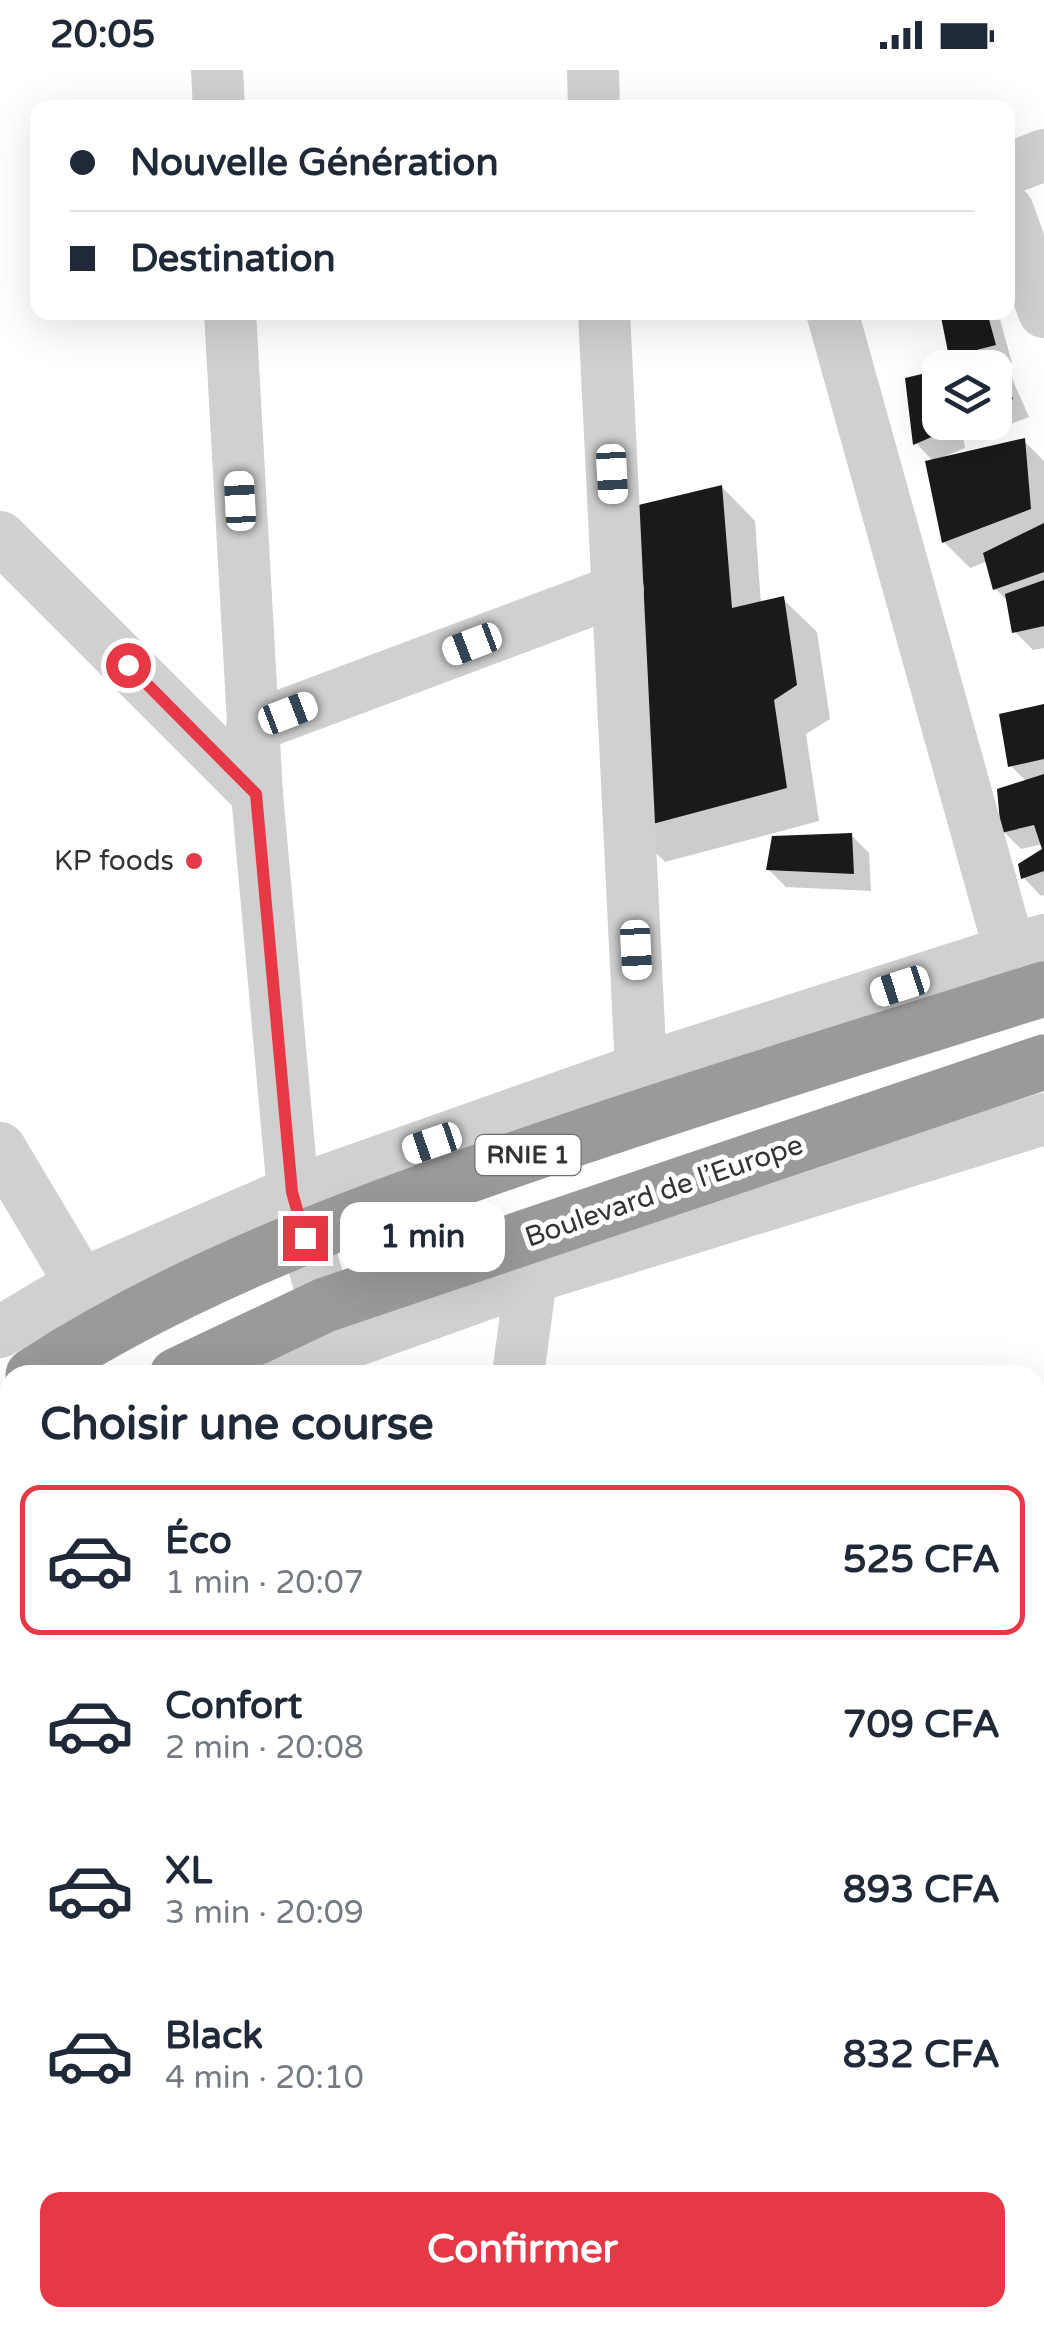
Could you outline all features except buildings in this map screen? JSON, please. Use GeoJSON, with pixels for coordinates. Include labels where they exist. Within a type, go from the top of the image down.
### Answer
{"type":"FeatureCollection","features":[{"type":"Feature","properties":{"kind":"highway","name":"RNIE 1"},"geometry":{"type":"LineString","coordinates":[[51,1365],[299,1215],[367,1211],[644,1114],[1033,960]]}},
{"type":"Feature","properties":{"kind":"highway","name":"Boulevard de l’Europe"},"geometry":{"type":"LineString","coordinates":[[224,1365],[331,1343],[534,1256],[1044,1062]]}},
{"type":"Feature","properties":{"kind":"street"},"geometry":{"type":"LineString","coordinates":[[217,70],[219,100]]}},
{"type":"Feature","properties":{"kind":"street"},"geometry":{"type":"LineString","coordinates":[[592,70],[594,100]]}},
{"type":"Feature","properties":{"kind":"street"},"geometry":{"type":"LineString","coordinates":[[1015,166],[1044,155]]}},
{"type":"Feature","properties":{"kind":"street"},"geometry":{"type":"LineString","coordinates":[[1015,231],[1044,312]]}},
{"type":"Feature","properties":{"kind":"street"},"geometry":{"type":"LineString","coordinates":[[230,320],[256,794],[299,1215],[331,1343],[297,1365]]}},
{"type":"Feature","properties":{"kind":"street"},"geometry":{"type":"LineString","coordinates":[[610,320],[618,590],[641,1070]]}},
{"type":"Feature","properties":{"kind":"street"},"geometry":{"type":"LineString","coordinates":[[0,1332],[81,1284],[299,1215],[641,1070],[1033,960],[834,320]]}},
{"type":"Feature","properties":{"kind":"street"},"geometry":{"type":"LineString","coordinates":[[0,537],[256,794]]}},
{"type":"Feature","properties":{"kind":"street"},"geometry":{"type":"LineString","coordinates":[[252,727],[618,590]]}},
{"type":"Feature","properties":{"kind":"street"},"geometry":{"type":"LineString","coordinates":[[519,1365],[534,1256],[1044,1119]]}},
{"type":"Feature","properties":{"kind":"street"},"geometry":{"type":"LineString","coordinates":[[0,1148],[81,1284]]}},
{"type":"Feature","properties":{"kind":"place","name":"KP foods"},"geometry":{"type":"Point","coordinates":[194,861]}},
{"type":"Feature","properties":{"kind":"route"},"geometry":{"type":"LineString","coordinates":[[128,665],[256,794],[292,1192],[305,1238]]}}]}
